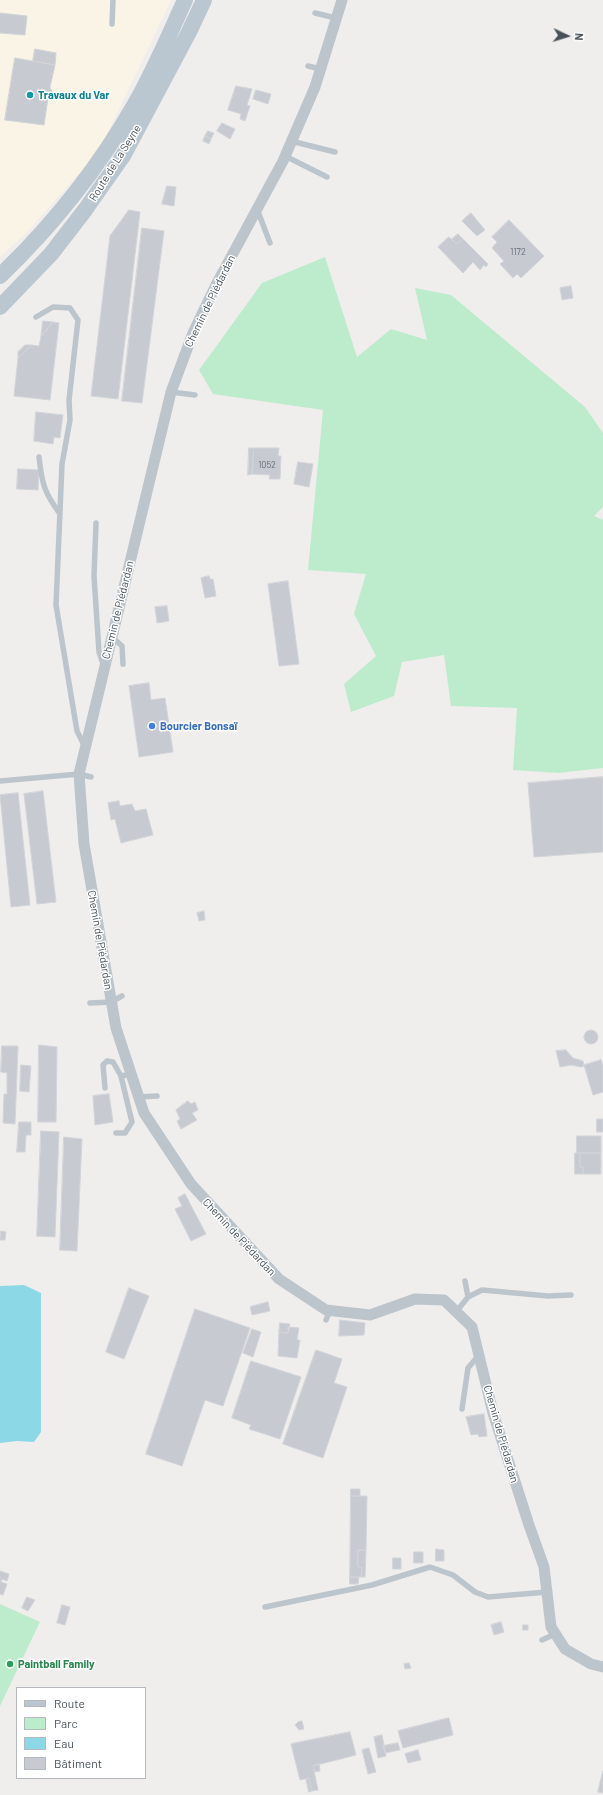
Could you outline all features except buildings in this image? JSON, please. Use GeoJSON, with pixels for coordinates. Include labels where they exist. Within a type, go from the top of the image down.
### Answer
{"type":"FeatureCollection","features":[{"type":"Feature","properties":{"kind":"main road","name":"Route de La Seyne"},"geometry":{"type":"LineString","coordinates":[[0,276],[37,241],[68,204],[101,160],[135,104],[185,0]]}},
{"type":"Feature","properties":{"kind":"main road","name":"Route de La Seyne"},"geometry":{"type":"LineString","coordinates":[[0,306],[51,254],[86,210],[122,156],[189,32],[204,0]]}},
{"type":"Feature","properties":{"kind":"street","name":"Chemin de Piédardan"},"geometry":{"type":"LineString","coordinates":[[342,0],[315,87],[285,156],[192,333],[171,392],[111,636],[79,774],[84,844],[111,1002],[126,1075],[139,1097],[144,1113],[190,1184],[279,1279],[326,1310],[327,1315],[370,1315],[415,1299],[444,1300],[472,1327],[493,1413],[544,1567],[551,1627],[565,1649],[591,1664],[603,1667]]}},
{"type":"Feature","properties":{"kind":"lane"},"geometry":{"type":"LineString","coordinates":[[112,24],[113,0]]}},
{"type":"Feature","properties":{"kind":"lane"},"geometry":{"type":"LineString","coordinates":[[174,23],[180,0]]}},
{"type":"Feature","properties":{"kind":"lane"},"geometry":{"type":"LineString","coordinates":[[315,13],[336,18]]}},
{"type":"Feature","properties":{"kind":"lane"},"geometry":{"type":"LineString","coordinates":[[308,66],[321,69]]}},
{"type":"Feature","properties":{"kind":"lane"},"geometry":{"type":"LineString","coordinates":[[291,141],[335,152]]}},
{"type":"Feature","properties":{"kind":"lane"},"geometry":{"type":"LineString","coordinates":[[285,156],[327,177]]}},
{"type":"Feature","properties":{"kind":"lane"},"geometry":{"type":"LineString","coordinates":[[257,209],[270,243]]}},
{"type":"Feature","properties":{"kind":"lane"},"geometry":{"type":"LineString","coordinates":[[36,317],[52,307],[70,308],[78,320],[69,400],[70,420],[62,464],[56,605],[77,731],[86,747]]}},
{"type":"Feature","properties":{"kind":"lane"},"geometry":{"type":"LineString","coordinates":[[171,392],[195,395]]}},
{"type":"Feature","properties":{"kind":"lane"},"geometry":{"type":"LineString","coordinates":[[39,457],[41,479],[46,495],[60,514]]}},
{"type":"Feature","properties":{"kind":"lane"},"geometry":{"type":"LineString","coordinates":[[96,523],[94,576],[99,652],[104,668]]}},
{"type":"Feature","properties":{"kind":"lane"},"geometry":{"type":"LineString","coordinates":[[111,636],[122,646],[123,664]]}},
{"type":"Feature","properties":{"kind":"lane"},"geometry":{"type":"LineString","coordinates":[[0,781],[79,774],[91,777]]}},
{"type":"Feature","properties":{"kind":"lane"},"geometry":{"type":"LineString","coordinates":[[90,1003],[111,1002],[122,996]]}},
{"type":"Feature","properties":{"kind":"lane"},"geometry":{"type":"LineString","coordinates":[[105,1088],[103,1065],[107,1060],[113,1062],[126,1075],[132,1122],[125,1133],[116,1133]]}},
{"type":"Feature","properties":{"kind":"lane"},"geometry":{"type":"LineString","coordinates":[[139,1097],[157,1096]]}},
{"type":"Feature","properties":{"kind":"lane"},"geometry":{"type":"LineString","coordinates":[[465,1281],[468,1297]]}},
{"type":"Feature","properties":{"kind":"lane"},"geometry":{"type":"LineString","coordinates":[[456,1312],[468,1297],[482,1290],[548,1296],[571,1295]]}},
{"type":"Feature","properties":{"kind":"lane"},"geometry":{"type":"LineString","coordinates":[[462,1409],[468,1368],[479,1355]]}},
{"type":"Feature","properties":{"kind":"lane"},"geometry":{"type":"LineString","coordinates":[[265,1607],[372,1585],[430,1567],[453,1574],[476,1592],[488,1597],[547,1592]]}},
{"type":"Feature","properties":{"kind":"lane"},"geometry":{"type":"LineString","coordinates":[[542,1640],[555,1634]]}},
{"type":"Feature","properties":{"kind":"shaded area"},"geometry":{"type":"Polygon","coordinates":[[[0,0],[171,0],[99,151],[28,231],[0,257],[0,0]]]}},
{"type":"Feature","properties":{"kind":"green space"},"geometry":{"type":"Polygon","coordinates":[[[325,257],[357,357],[391,329],[427,340],[415,288],[451,295],[585,407],[603,433],[603,507],[594,516],[603,520],[603,768],[558,773],[513,770],[517,708],[451,706],[444,655],[402,662],[394,696],[351,712],[344,684],[376,656],[354,614],[366,574],[308,570],[323,410],[213,394],[199,370],[262,283],[325,257]]]}},
{"type":"Feature","properties":{"kind":"green space","name":"Paintball Family"},"geometry":{"type":"Polygon","coordinates":[[[0,1604],[40,1622],[0,1706],[0,1604]]]}},
{"type":"Feature","properties":{"kind":"water"},"geometry":{"type":"Polygon","coordinates":[[[24,1285],[41,1293],[41,1432],[34,1442],[17,1441],[0,1443],[0,1286],[24,1285]]]}},
{"type":"Feature","properties":{"kind":"place","name":"Travaux du Var"},"geometry":{"type":"Point","coordinates":[30,95]}},
{"type":"Feature","properties":{"kind":"place","name":"Bourcier Bonsaï"},"geometry":{"type":"Point","coordinates":[152,726]}},
{"type":"Feature","properties":{"kind":"place","name":"Paintball Family"},"geometry":{"type":"Point","coordinates":[10,1664]}}]}
